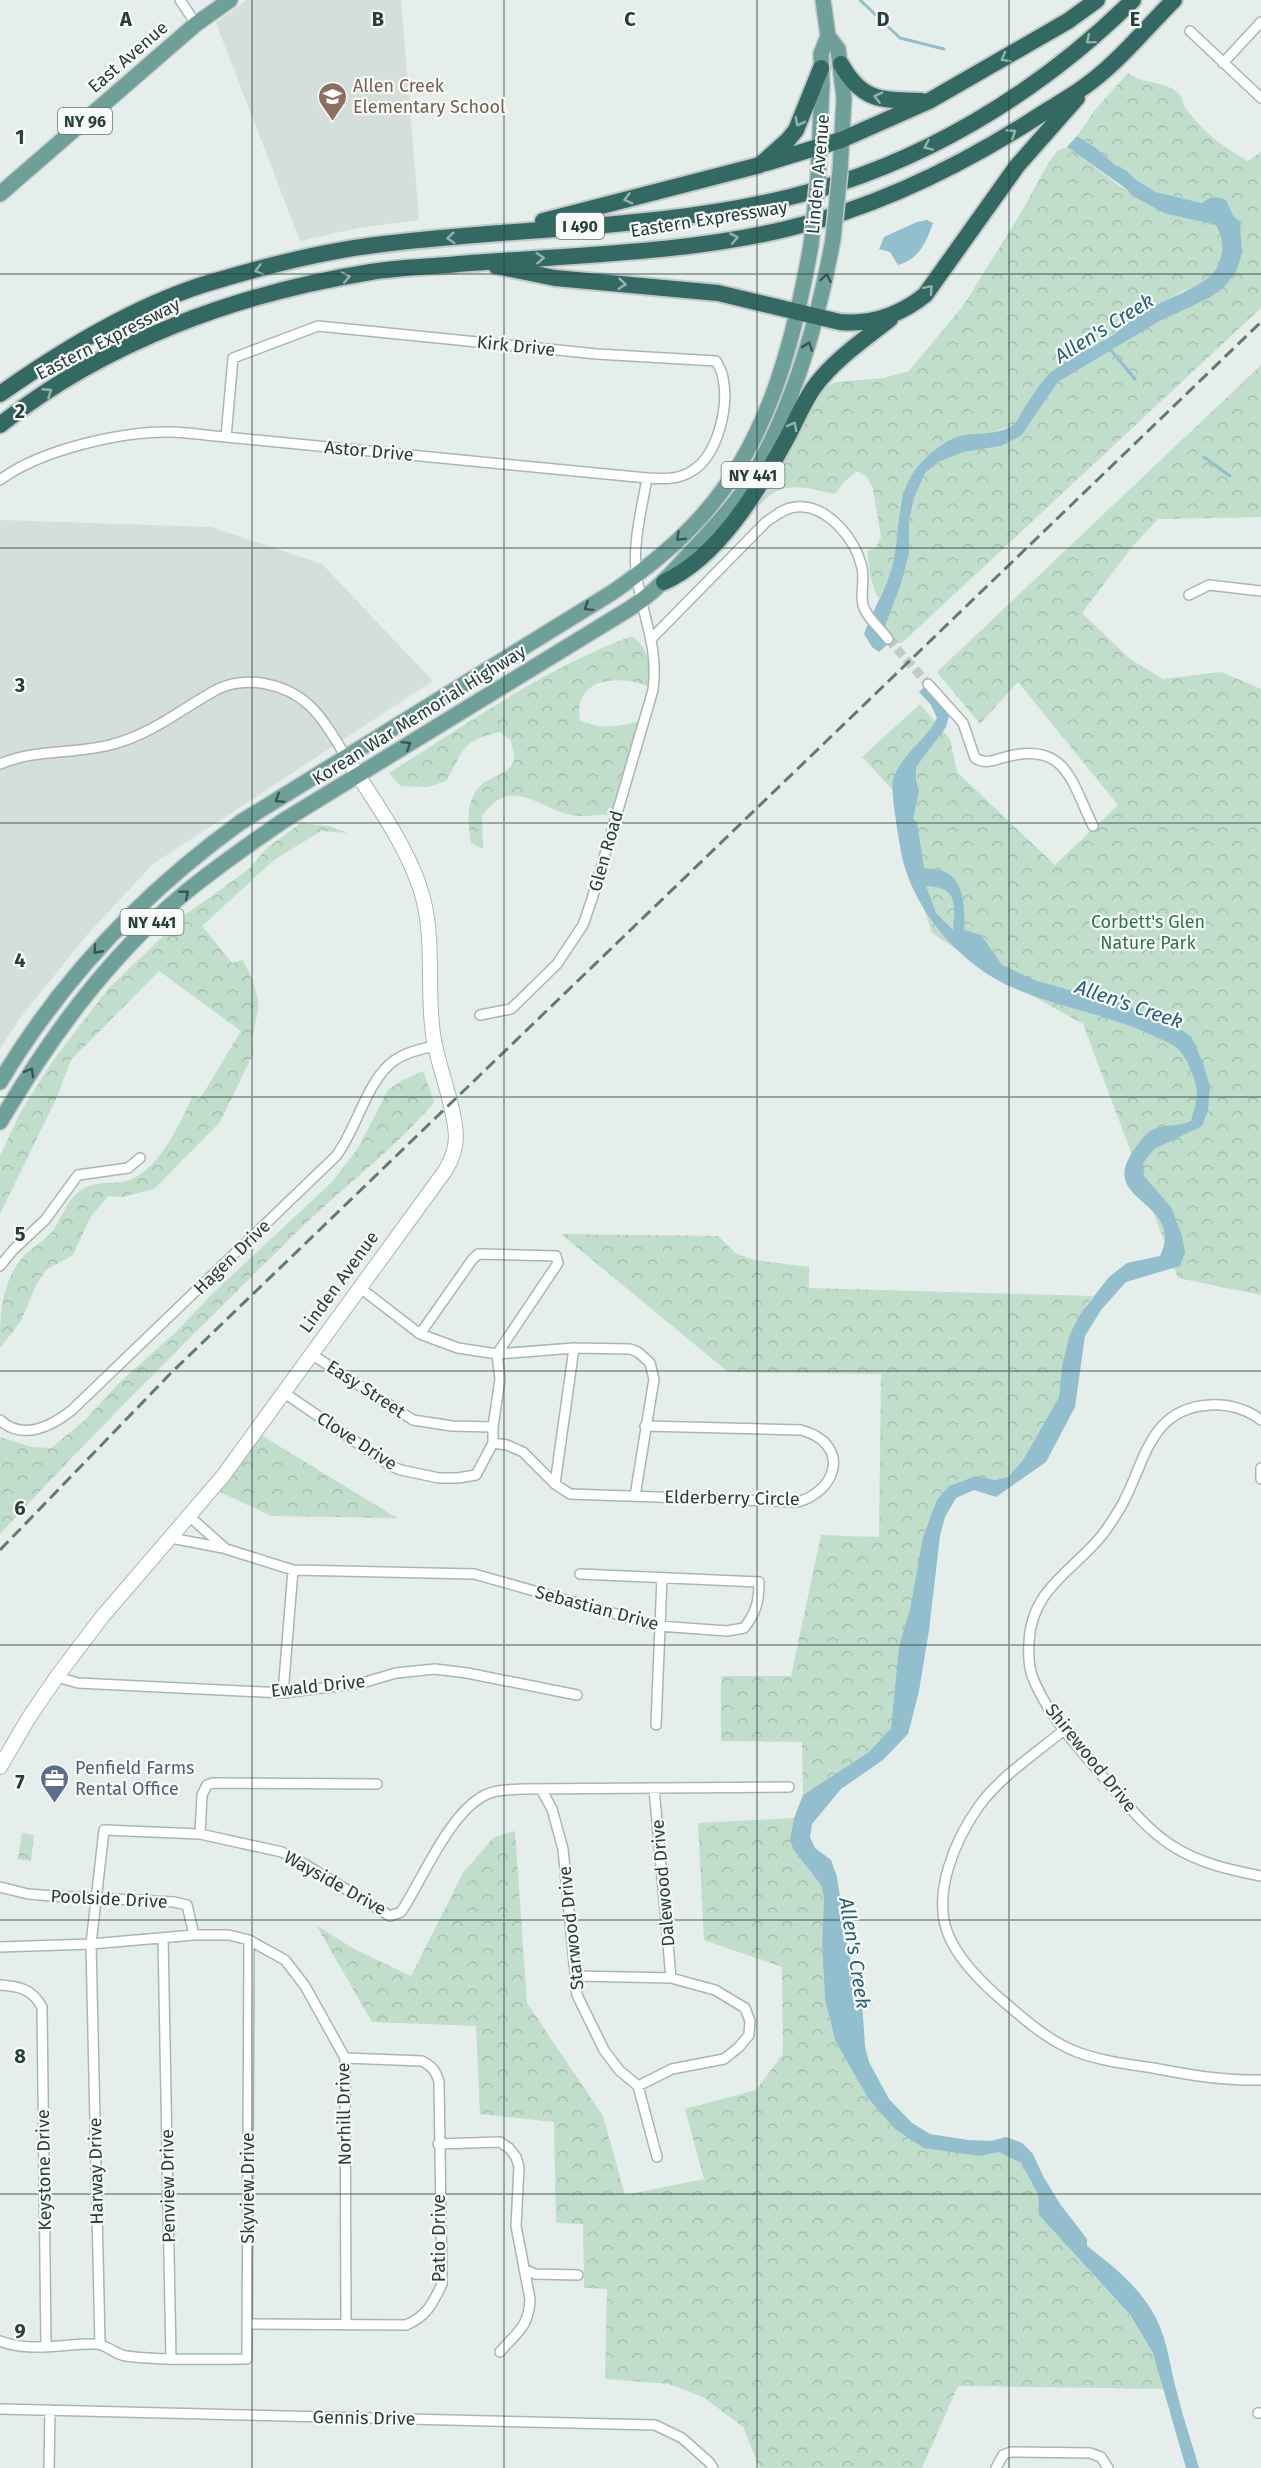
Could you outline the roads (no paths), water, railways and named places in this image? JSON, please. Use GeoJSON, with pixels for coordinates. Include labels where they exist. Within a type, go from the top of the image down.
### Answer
{"type":"FeatureCollection","features":[{"type":"Feature","properties":{"kind":"highway"},"geometry":{"type":"LineString","coordinates":[[492,235],[760,165],[841,140],[929,101],[1068,21],[1097,0]]}},
{"type":"Feature","properties":{"kind":"highway","name":"Eastern Expressway"},"geometry":{"type":"LineString","coordinates":[[0,394],[79,342],[141,311],[208,283],[280,264],[367,246],[709,212],[788,198],[830,187],[941,140],[1014,98],[1076,51],[1133,0]]}},
{"type":"Feature","properties":{"kind":"highway","name":"Eastern Expressway"},"geometry":{"type":"LineString","coordinates":[[0,424],[72,376],[141,340],[206,312],[286,290],[372,272],[658,249],[722,241],[787,229],[849,210],[921,181],[1004,139],[1092,81],[1174,0]]}},
{"type":"Feature","properties":{"kind":"highway"},"geometry":{"type":"LineString","coordinates":[[841,64],[850,80],[860,91],[876,98],[929,101]]}},
{"type":"Feature","properties":{"kind":"highway"},"geometry":{"type":"LineString","coordinates":[[760,165],[788,140],[796,129],[821,68]]}},
{"type":"Feature","properties":{"kind":"highway"},"geometry":{"type":"LineString","coordinates":[[664,582],[681,574],[701,557],[736,518],[771,467],[815,386],[836,364],[897,314],[925,295],[1017,166],[1092,81]]}},
{"type":"Feature","properties":{"kind":"highway"},"geometry":{"type":"LineString","coordinates":[[481,262],[555,278],[718,293],[818,318],[855,324],[897,314]]}},
{"type":"Feature","properties":{"kind":"main road","name":"East Avenue"},"geometry":{"type":"LineString","coordinates":[[0,194],[196,24],[230,0]]}},
{"type":"Feature","properties":{"kind":"main road","name":"Linden Avenue"},"geometry":{"type":"LineString","coordinates":[[798,312],[811,245],[818,178],[821,54],[828,36],[823,0]]}},
{"type":"Feature","properties":{"kind":"main road","name":"Linden Avenue"},"geometry":{"type":"LineString","coordinates":[[818,318],[833,239],[844,98],[838,49],[828,36]]}},
{"type":"Feature","properties":{"kind":"main road","name":"Korean War Memorial Highway"},"geometry":{"type":"LineString","coordinates":[[0,1082],[17,1053],[52,1004],[117,928],[208,846],[241,822],[613,592],[664,552],[700,518],[741,462],[755,436],[776,385],[798,312]]}},
{"type":"Feature","properties":{"kind":"main road","name":"Korean War Memorial Highway"},"geometry":{"type":"LineString","coordinates":[[0,1122],[35,1062],[78,1004],[153,921],[234,855],[357,776],[641,601],[664,582],[716,526],[750,481],[779,425],[818,318]]}},
{"type":"Feature","properties":{"kind":"street"},"geometry":{"type":"LineString","coordinates":[[180,0],[196,24]]}},
{"type":"Feature","properties":{"kind":"street"},"geometry":{"type":"LineString","coordinates":[[1223,63],[1261,22]]}},
{"type":"Feature","properties":{"kind":"street"},"geometry":{"type":"LineString","coordinates":[[1190,31],[1261,98]]}},
{"type":"Feature","properties":{"kind":"street","name":"Kirk Drive"},"geometry":{"type":"LineString","coordinates":[[226,438],[233,357],[318,326],[597,354],[716,361],[723,376],[725,394],[723,413],[711,449],[704,461],[686,474],[662,479],[647,478]]}},
{"type":"Feature","properties":{"kind":"street","name":"Astor Drive"},"geometry":{"type":"LineString","coordinates":[[1,479],[46,456],[107,439],[171,432],[647,478]]}},
{"type":"Feature","properties":{"kind":"street"},"geometry":{"type":"LineString","coordinates":[[636,574],[635,551],[647,478]]}},
{"type":"Feature","properties":{"kind":"street"},"geometry":{"type":"LineString","coordinates":[[652,638],[766,522],[792,507],[818,510],[838,525],[861,562],[862,603],[887,636]]}},
{"type":"Feature","properties":{"kind":"street","name":"Glen Road"},"geometry":{"type":"LineString","coordinates":[[480,1015],[511,1009],[557,964],[583,925],[652,690],[655,660],[652,638],[636,574]]}},
{"type":"Feature","properties":{"kind":"street"},"geometry":{"type":"LineString","coordinates":[[1189,595],[1209,585],[1261,591]]}},
{"type":"Feature","properties":{"kind":"street"},"geometry":{"type":"LineString","coordinates":[[0,764],[22,756],[119,743],[159,726],[221,688],[253,682],[285,690],[309,705],[320,717],[346,757]]}},
{"type":"Feature","properties":{"kind":"street"},"geometry":{"type":"LineString","coordinates":[[928,684],[963,723],[975,758],[980,761],[989,761],[1029,752],[1052,759],[1063,767],[1073,780],[1093,826]]}},
{"type":"Feature","properties":{"kind":"street","name":"Linden Avenue"},"geometry":{"type":"LineString","coordinates":[[0,1767],[28,1719],[58,1675],[102,1617],[223,1476],[452,1160],[456,1144],[453,1120],[435,1046],[430,1009],[429,929],[426,908],[410,864],[346,757]]}},
{"type":"Feature","properties":{"kind":"street","name":"Hagen Drive"},"geometry":{"type":"LineString","coordinates":[[0,1420],[14,1428],[38,1430],[50,1426],[72,1410],[336,1156],[347,1141],[383,1070],[405,1054],[435,1046]]}},
{"type":"Feature","properties":{"kind":"street"},"geometry":{"type":"LineString","coordinates":[[0,1266],[14,1249],[45,1220],[78,1175],[128,1168],[140,1158]]}},
{"type":"Feature","properties":{"kind":"street"},"geometry":{"type":"LineString","coordinates":[[420,1334],[478,1254],[556,1257],[558,1263],[497,1354]]}},
{"type":"Feature","properties":{"kind":"street"},"geometry":{"type":"LineString","coordinates":[[359,1287],[420,1334],[458,1348],[497,1354],[574,1348],[630,1349],[645,1357],[650,1363],[654,1379],[635,1496]]}},
{"type":"Feature","properties":{"kind":"street"},"geometry":{"type":"LineString","coordinates":[[555,1484],[574,1348]]}},
{"type":"Feature","properties":{"kind":"street","name":"Easy Street"},"geometry":{"type":"LineString","coordinates":[[311,1354],[413,1420],[452,1426],[493,1427]]}},
{"type":"Feature","properties":{"kind":"street","name":"Clove Drive"},"geometry":{"type":"LineString","coordinates":[[283,1392],[391,1466],[440,1478],[476,1475],[493,1443],[500,1379],[497,1354]]}},
{"type":"Feature","properties":{"kind":"street","name":"Shirewood Drive"},"geometry":{"type":"LineString","coordinates":[[1261,1420],[1243,1410],[1216,1405],[1187,1408],[1168,1420],[1149,1443],[1115,1517],[1090,1548],[1046,1592],[1037,1607],[1029,1642],[1029,1662],[1034,1681],[1064,1730],[1142,1821],[1165,1841],[1198,1859],[1261,1876]]}},
{"type":"Feature","properties":{"kind":"street","name":"Elderberry Circle"},"geometry":{"type":"LineString","coordinates":[[493,1443],[507,1445],[523,1452],[555,1484],[570,1494],[798,1502],[820,1491],[828,1481],[832,1468],[830,1447],[823,1439],[801,1430],[645,1426]]}},
{"type":"Feature","properties":{"kind":"street"},"geometry":{"type":"LineString","coordinates":[[1261,1468],[1261,1479]]}},
{"type":"Feature","properties":{"kind":"street","name":"Sebastian Drive"},"geometry":{"type":"LineString","coordinates":[[189,1516],[226,1549]]}},
{"type":"Feature","properties":{"kind":"street","name":"Sebastian Drive"},"geometry":{"type":"LineString","coordinates":[[171,1538],[226,1549],[293,1570],[474,1574],[659,1626],[728,1630],[744,1628],[757,1608],[759,1598],[759,1582],[580,1574]]}},
{"type":"Feature","properties":{"kind":"street"},"geometry":{"type":"LineString","coordinates":[[283,1693],[293,1570]]}},
{"type":"Feature","properties":{"kind":"street"},"geometry":{"type":"LineString","coordinates":[[656,1725],[662,1578]]}},
{"type":"Feature","properties":{"kind":"street","name":"Ewald Drive"},"geometry":{"type":"LineString","coordinates":[[58,1675],[78,1683],[283,1693],[362,1683],[414,1670],[435,1669],[467,1673],[577,1695]]}},
{"type":"Feature","properties":{"kind":"street"},"geometry":{"type":"LineString","coordinates":[[1064,1730],[996,1786],[979,1806],[963,1833],[946,1879],[943,1900],[948,1935],[957,1951],[972,1970],[1004,2002],[1038,2030],[1076,2052],[1100,2060],[1198,2077],[1239,2081],[1261,2080]]}},
{"type":"Feature","properties":{"kind":"street"},"geometry":{"type":"LineString","coordinates":[[200,1834],[202,1795],[207,1785],[213,1783],[377,1784]]}},
{"type":"Feature","properties":{"kind":"street","name":"Wayside Drive"},"geometry":{"type":"LineString","coordinates":[[95,1898],[104,1830],[200,1834],[282,1852],[306,1864],[390,1916],[401,1912],[466,1806],[490,1793],[541,1789],[789,1787]]}},
{"type":"Feature","properties":{"kind":"street","name":"Dalewood Drive"},"geometry":{"type":"LineString","coordinates":[[654,1788],[671,1978]]}},
{"type":"Feature","properties":{"kind":"street","name":"Starwood Drive"},"geometry":{"type":"LineString","coordinates":[[541,1789],[552,1809],[562,1849],[577,1995],[604,2050],[619,2070],[638,2086]]}},
{"type":"Feature","properties":{"kind":"street","name":"Poolside Drive"},"geometry":{"type":"LineString","coordinates":[[0,1887],[28,1894],[174,1902],[188,1905],[194,1935]]}},
{"type":"Feature","properties":{"kind":"street","name":"Harway Drive"},"geometry":{"type":"LineString","coordinates":[[95,1898],[91,1944],[100,2344]]}},
{"type":"Feature","properties":{"kind":"street","name":"Norhill Drive"},"geometry":{"type":"LineString","coordinates":[[0,1947],[91,1944],[194,1935],[229,1935],[249,1940],[285,1960],[305,1986],[345,2058],[346,2324]]}},
{"type":"Feature","properties":{"kind":"street","name":"Penview Drive"},"geometry":{"type":"LineString","coordinates":[[163,1938],[171,2360]]}},
{"type":"Feature","properties":{"kind":"street","name":"Skyview Drive"},"geometry":{"type":"LineString","coordinates":[[171,2360],[247,2359],[249,1940]]}},
{"type":"Feature","properties":{"kind":"street"},"geometry":{"type":"LineString","coordinates":[[576,1976],[671,1978],[715,1990],[745,2008],[750,2021],[749,2035],[724,2059],[672,2069],[638,2086],[657,2157]]}},
{"type":"Feature","properties":{"kind":"street","name":"Keystone Drive"},"geometry":{"type":"LineString","coordinates":[[0,1985],[20,1987],[37,1997],[42,2007],[46,2346]]}},
{"type":"Feature","properties":{"kind":"street","name":"Patio Drive"},"geometry":{"type":"LineString","coordinates":[[247,2324],[406,2325],[419,2320],[428,2311],[442,2284],[438,2144],[439,2082],[436,2072],[422,2061],[345,2058]]}},
{"type":"Feature","properties":{"kind":"street"},"geometry":{"type":"LineString","coordinates":[[438,2144],[500,2142],[516,2157],[519,2167],[516,2226],[530,2298],[528,2320],[523,2329],[500,2352]]}},
{"type":"Feature","properties":{"kind":"street"},"geometry":{"type":"LineString","coordinates":[[524,2270],[535,2274],[578,2275]]}},
{"type":"Feature","properties":{"kind":"street"},"geometry":{"type":"LineString","coordinates":[[4,2343],[46,2346],[100,2344],[123,2356],[171,2360]]}},
{"type":"Feature","properties":{"kind":"street","name":"Gennis Drive"},"geometry":{"type":"LineString","coordinates":[[0,2409],[655,2425],[682,2438],[713,2468]]}},
{"type":"Feature","properties":{"kind":"street"},"geometry":{"type":"LineString","coordinates":[[49,2468],[50,2410]]}},
{"type":"Feature","properties":{"kind":"street"},"geometry":{"type":"LineString","coordinates":[[996,2468],[1003,2455],[1011,2452],[1090,2453],[1101,2457],[1108,2468]]}},
{"type":"Feature","properties":{"kind":"water"},"geometry":{"type":"Polygon","coordinates":[[[1077,136],[1156,192],[1202,203],[1214,197],[1226,200],[1233,215],[1240,222],[1242,253],[1236,272],[1224,287],[1209,298],[1158,322],[1058,382],[1021,436],[1001,446],[964,452],[938,462],[925,473],[914,498],[909,522],[909,554],[901,584],[882,635],[889,643],[879,652],[872,647],[864,634],[893,561],[905,490],[920,464],[938,447],[954,438],[1000,431],[1013,425],[1042,382],[1056,368],[1106,339],[1148,309],[1201,283],[1214,272],[1220,261],[1222,243],[1216,225],[1164,213],[1131,195],[1128,190],[1067,147],[1077,136]]]}},
{"type":"Feature","properties":{"kind":"water"},"geometry":{"type":"Polygon","coordinates":[[[927,220],[933,223],[921,249],[911,259],[898,265],[890,252],[879,249],[884,237],[917,222],[927,220]]]}},
{"type":"Feature","properties":{"kind":"water"},"geometry":{"type":"Polygon","coordinates":[[[926,685],[947,709],[949,716],[946,727],[916,767],[919,791],[913,819],[917,822],[924,868],[949,874],[958,885],[964,908],[964,930],[981,935],[1002,965],[1034,980],[1141,1010],[1172,1024],[1191,1036],[1203,1063],[1210,1087],[1208,1110],[1202,1126],[1154,1149],[1143,1163],[1144,1176],[1171,1207],[1182,1236],[1185,1252],[1180,1266],[1126,1282],[1101,1310],[1085,1336],[1075,1407],[1046,1462],[996,1497],[974,1490],[956,1498],[945,1517],[940,1536],[929,1630],[919,1691],[908,1734],[883,1760],[841,1789],[812,1824],[810,1837],[815,1848],[831,1860],[837,1877],[849,1955],[862,2001],[865,2047],[869,2062],[889,2099],[912,2123],[930,2134],[991,2141],[1006,2137],[1022,2143],[1033,2154],[1060,2204],[1087,2239],[1087,2246],[1134,2287],[1156,2318],[1166,2345],[1179,2402],[1199,2468],[1186,2468],[1153,2353],[1130,2315],[1039,2215],[1038,2194],[1021,2163],[999,2152],[980,2156],[924,2148],[895,2129],[868,2098],[835,2040],[825,1999],[822,1944],[824,1897],[821,1885],[793,1849],[790,1839],[794,1818],[803,1795],[869,1752],[891,1728],[899,1646],[910,1610],[923,1537],[937,1500],[949,1486],[976,1476],[995,1480],[1008,1477],[1023,1460],[1059,1397],[1062,1366],[1070,1334],[1081,1313],[1109,1277],[1127,1263],[1160,1256],[1165,1238],[1162,1224],[1154,1212],[1133,1193],[1126,1182],[1125,1170],[1132,1153],[1144,1136],[1159,1127],[1191,1121],[1197,1097],[1191,1070],[1181,1053],[1173,1045],[1103,1017],[1033,996],[997,980],[961,954],[931,920],[919,901],[903,861],[892,786],[901,763],[937,718],[931,705],[919,692],[926,685]],[[926,886],[936,913],[953,930],[954,905],[952,899],[944,890],[926,886]]]}},
{"type":"Feature","properties":{"kind":"waterway","name":"Allen's Creek"},"geometry":{"type":"LineString","coordinates":[[860,0],[900,38],[944,49]]}},
{"type":"Feature","properties":{"kind":"waterway"},"geometry":{"type":"LineString","coordinates":[[1109,348],[1135,379]]}},
{"type":"Feature","properties":{"kind":"waterway"},"geometry":{"type":"LineString","coordinates":[[1204,457],[1230,476]]}},
{"type":"Feature","properties":{"kind":"tunnel"},"geometry":{"type":"LineString","coordinates":[[888,639],[928,684]]}},
{"type":"Feature","properties":{"kind":"railway"},"geometry":{"type":"LineString","coordinates":[[0,1550],[171,1373],[1261,322]]}},
{"type":"Feature","properties":{"kind":"place","name":"Allen Creek Elementary School"},"geometry":{"type":"Point","coordinates":[332,122]}},
{"type":"Feature","properties":{"kind":"place","name":"Penfield Farms Rental Office"},"geometry":{"type":"Point","coordinates":[54,1804]}},
{"type":"Feature","properties":{"kind":"park label","name":"Corbett's Glen Nature Park"},"geometry":{"type":"Point","coordinates":[1148,932]}}]}
